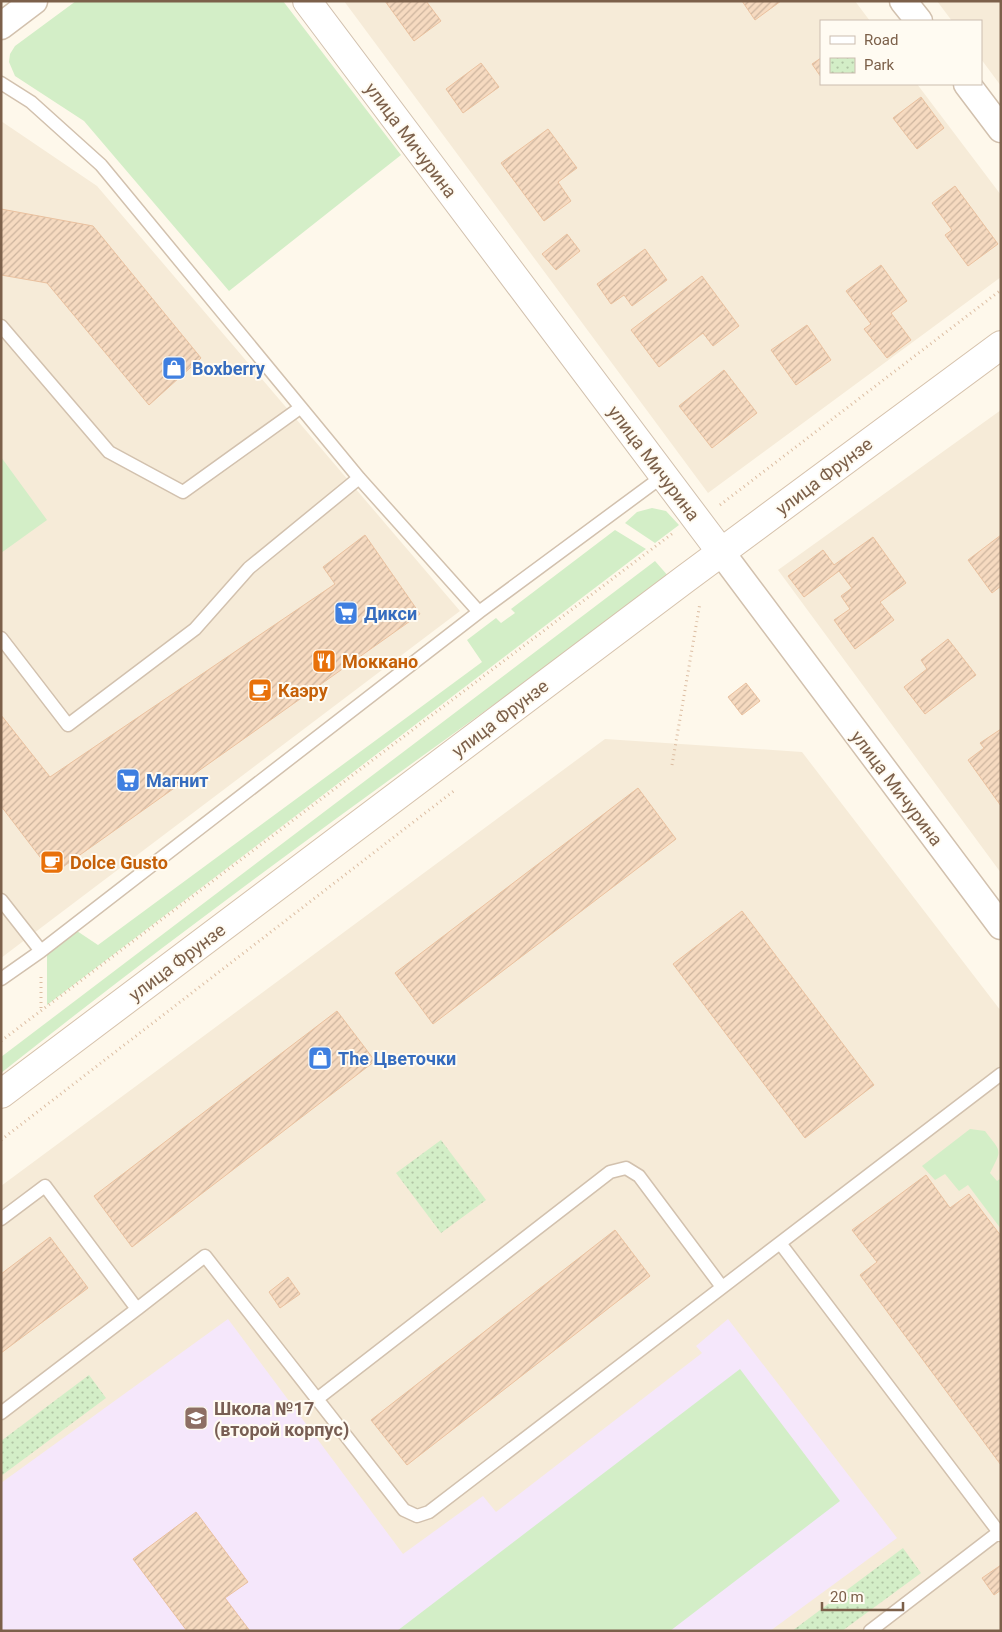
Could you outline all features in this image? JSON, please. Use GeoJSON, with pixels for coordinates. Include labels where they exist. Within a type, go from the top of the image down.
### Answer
{"type":"FeatureCollection","features":[{"type":"Feature","properties":{"kind":"main road","name":"улица Мичурина"},"geometry":{"type":"LineString","coordinates":[[306,1],[721,552]]}},
{"type":"Feature","properties":{"kind":"main road","name":"улица Фрунзе"},"geometry":{"type":"LineString","coordinates":[[1,1094],[721,552],[1001,345]]}},
{"type":"Feature","properties":{"kind":"street"},"geometry":{"type":"LineString","coordinates":[[1,26],[34,1]]}},
{"type":"Feature","properties":{"kind":"street"},"geometry":{"type":"LineString","coordinates":[[903,1],[918,20]]}},
{"type":"Feature","properties":{"kind":"street"},"geometry":{"type":"LineString","coordinates":[[967,85],[1001,128]]}},
{"type":"Feature","properties":{"kind":"street","name":"улица Мичурина"},"geometry":{"type":"LineString","coordinates":[[721,552],[1001,926]]}},
{"type":"Feature","properties":{"kind":"lane"},"geometry":{"type":"LineString","coordinates":[[1,83],[31,102],[100,165],[359,478],[480,612]]}},
{"type":"Feature","properties":{"kind":"lane"},"geometry":{"type":"LineString","coordinates":[[1,326],[109,452],[183,492],[300,408]]}},
{"type":"Feature","properties":{"kind":"lane"},"geometry":{"type":"LineString","coordinates":[[1,979],[41,951],[480,612],[663,476]]}},
{"type":"Feature","properties":{"kind":"lane"},"geometry":{"type":"LineString","coordinates":[[1,638],[68,725],[195,629],[249,568],[359,478]]}},
{"type":"Feature","properties":{"kind":"lane"},"geometry":{"type":"LineString","coordinates":[[1,900],[41,951]]}},
{"type":"Feature","properties":{"kind":"lane"},"geometry":{"type":"LineString","coordinates":[[1,1413],[205,1256],[404,1510],[417,1516],[429,1512],[1001,1074]]}},
{"type":"Feature","properties":{"kind":"lane"},"geometry":{"type":"LineString","coordinates":[[317,1400],[610,1172],[626,1168],[639,1176],[722,1287]]}},
{"type":"Feature","properties":{"kind":"lane"},"geometry":{"type":"LineString","coordinates":[[1,1218],[45,1186],[136,1309]]}},
{"type":"Feature","properties":{"kind":"lane"},"geometry":{"type":"LineString","coordinates":[[780,1243],[1000,1534],[870,1631]]}},
{"type":"Feature","properties":{"kind":"path"},"geometry":{"type":"LineString","coordinates":[[1,1041],[642,555],[695,517],[708,514],[1001,290]]}},
{"type":"Feature","properties":{"kind":"path"},"geometry":{"type":"LineString","coordinates":[[672,765],[701,600],[693,606]]}},
{"type":"Feature","properties":{"kind":"path"},"geometry":{"type":"LineString","coordinates":[[1,1140],[457,788]]}},
{"type":"Feature","properties":{"kind":"path"},"geometry":{"type":"LineString","coordinates":[[41,951],[41,1011]]}},
{"type":"Feature","properties":{"kind":"shaded area"},"geometry":{"type":"Polygon","coordinates":[[[344,1],[855,1],[869,20],[820,20],[820,85],[918,85],[1001,195],[1001,277],[708,493],[344,1]]]}},
{"type":"Feature","properties":{"kind":"shaded area"},"geometry":{"type":"Polygon","coordinates":[[[937,1],[1001,1],[1001,86],[982,60],[982,20],[951,20],[937,1]]]}},
{"type":"Feature","properties":{"kind":"shaded area"},"geometry":{"type":"Polygon","coordinates":[[[1,121],[97,186],[460,611],[1,958],[1,121]]]}},
{"type":"Feature","properties":{"kind":"shaded area"},"geometry":{"type":"Polygon","coordinates":[[[1001,410],[1001,873],[778,570],[1001,410]]]}},
{"type":"Feature","properties":{"kind":"shaded area"},"geometry":{"type":"Polygon","coordinates":[[[605,739],[802,752],[1001,1011],[1001,1631],[1,1631],[1,1186],[605,739]]]}},
{"type":"Feature","properties":{"kind":"shaded area","name":"Школа №17 (второй корпус)"},"geometry":{"type":"Polygon","coordinates":[[[228,1319],[403,1554],[483,1496],[496,1512],[702,1353],[696,1346],[728,1319],[897,1538],[770,1631],[1,1631],[1,1483],[228,1319]]]}},
{"type":"Feature","properties":{"kind":"green space"},"geometry":{"type":"Polygon","coordinates":[[[76,1],[283,1],[401,155],[229,291],[84,121],[15,76],[9,62],[10,54],[15,46],[76,1]]]}},
{"type":"Feature","properties":{"kind":"green space"},"geometry":{"type":"Polygon","coordinates":[[[1,457],[47,520],[1,553],[1,457]]]}},
{"type":"Feature","properties":{"kind":"green space"},"geometry":{"type":"Polygon","coordinates":[[[652,508],[666,511],[679,525],[655,543],[625,523],[637,512],[652,508]]]}},
{"type":"Feature","properties":{"kind":"green space"},"geometry":{"type":"Polygon","coordinates":[[[615,530],[646,549],[47,1005],[47,953],[77,931],[98,945],[482,662],[467,640],[496,618],[501,623],[515,613],[511,609],[615,530]]]}},
{"type":"Feature","properties":{"kind":"green space"},"geometry":{"type":"Polygon","coordinates":[[[655,561],[669,577],[515,694],[503,698],[250,882],[1,1073],[1,1057],[655,561]]]}},
{"type":"Feature","properties":{"kind":"green space"},"geometry":{"type":"Polygon","coordinates":[[[970,1129],[985,1131],[995,1143],[998,1151],[997,1159],[990,1173],[997,1181],[1001,1178],[1001,1229],[968,1185],[959,1191],[945,1174],[935,1180],[922,1166],[970,1129]]]}},
{"type":"Feature","properties":{"kind":"green space"},"geometry":{"type":"Polygon","coordinates":[[[441,1140],[486,1200],[441,1233],[396,1173],[441,1140]]]}},
{"type":"Feature","properties":{"kind":"green space"},"geometry":{"type":"Polygon","coordinates":[[[740,1369],[840,1501],[670,1631],[397,1631],[740,1369]]]}},
{"type":"Feature","properties":{"kind":"green space"},"geometry":{"type":"Polygon","coordinates":[[[89,1375],[106,1398],[1,1476],[1,1441],[89,1375]]]}},
{"type":"Feature","properties":{"kind":"green space"},"geometry":{"type":"Polygon","coordinates":[[[903,1548],[921,1573],[842,1631],[792,1631],[903,1548]]]}},
{"type":"Feature","properties":{"kind":"building"},"geometry":{"type":"Polygon","coordinates":[[[385,1],[426,1],[441,21],[414,41],[385,1]]]}},
{"type":"Feature","properties":{"kind":"building"},"geometry":{"type":"Polygon","coordinates":[[[742,1],[781,1],[755,20],[742,1]]]}},
{"type":"Feature","properties":{"kind":"building"},"geometry":{"type":"Polygon","coordinates":[[[820,59],[820,76],[812,64],[820,59]]]}},
{"type":"Feature","properties":{"kind":"building"},"geometry":{"type":"Polygon","coordinates":[[[481,63],[499,87],[463,113],[446,89],[481,63]]]}},
{"type":"Feature","properties":{"kind":"building"},"geometry":{"type":"Polygon","coordinates":[[[921,97],[944,128],[917,149],[893,118],[921,97]]]}},
{"type":"Feature","properties":{"kind":"building"},"geometry":{"type":"Polygon","coordinates":[[[548,129],[577,168],[558,182],[571,201],[544,221],[501,163],[548,129]]]}},
{"type":"Feature","properties":{"kind":"building"},"geometry":{"type":"Polygon","coordinates":[[[955,186],[998,244],[968,266],[945,235],[952,230],[932,203],[955,186]]]}},
{"type":"Feature","properties":{"kind":"building"},"geometry":{"type":"Polygon","coordinates":[[[1,209],[93,226],[201,358],[149,405],[47,283],[1,275],[1,209]]]}},
{"type":"Feature","properties":{"kind":"building"},"geometry":{"type":"Polygon","coordinates":[[[567,234],[580,251],[556,270],[542,254],[567,234]]]}},
{"type":"Feature","properties":{"kind":"building"},"geometry":{"type":"Polygon","coordinates":[[[645,249],[667,280],[632,306],[624,295],[611,304],[597,284],[645,249]]]}},
{"type":"Feature","properties":{"kind":"building"},"geometry":{"type":"Polygon","coordinates":[[[881,265],[907,301],[891,313],[911,340],[887,358],[864,329],[871,324],[846,291],[881,265]]]}},
{"type":"Feature","properties":{"kind":"building"},"geometry":{"type":"Polygon","coordinates":[[[702,276],[739,326],[713,346],[703,333],[659,367],[631,330],[702,276]]]}},
{"type":"Feature","properties":{"kind":"building"},"geometry":{"type":"Polygon","coordinates":[[[807,325],[831,360],[796,385],[771,350],[807,325]]]}},
{"type":"Feature","properties":{"kind":"building"},"geometry":{"type":"Polygon","coordinates":[[[724,370],[757,413],[712,448],[679,406],[724,370]]]}},
{"type":"Feature","properties":{"kind":"building"},"geometry":{"type":"Polygon","coordinates":[[[365,535],[420,614],[53,874],[1,806],[1,715],[50,777],[335,584],[323,567],[365,535]]]}},
{"type":"Feature","properties":{"kind":"building"},"geometry":{"type":"Polygon","coordinates":[[[1001,535],[1001,586],[992,593],[968,560],[1001,535]]]}},
{"type":"Feature","properties":{"kind":"building"},"geometry":{"type":"Polygon","coordinates":[[[873,537],[906,583],[880,602],[894,620],[855,649],[834,620],[850,609],[841,596],[852,588],[839,571],[804,597],[788,576],[823,550],[834,565],[873,537]]]}},
{"type":"Feature","properties":{"kind":"building"},"geometry":{"type":"Polygon","coordinates":[[[948,639],[976,675],[925,714],[904,687],[927,669],[921,660],[948,639]]]}},
{"type":"Feature","properties":{"kind":"building"},"geometry":{"type":"Polygon","coordinates":[[[746,683],[760,701],[742,715],[728,697],[746,683]]]}},
{"type":"Feature","properties":{"kind":"building"},"geometry":{"type":"Polygon","coordinates":[[[1001,729],[1001,806],[968,760],[984,748],[980,743],[1001,729]]]}},
{"type":"Feature","properties":{"kind":"building"},"geometry":{"type":"Polygon","coordinates":[[[638,788],[676,839],[433,1024],[395,973],[638,788]]]}},
{"type":"Feature","properties":{"kind":"building"},"geometry":{"type":"Polygon","coordinates":[[[742,911],[874,1085],[805,1138],[673,964],[742,911]]]}},
{"type":"Feature","properties":{"kind":"building"},"geometry":{"type":"Polygon","coordinates":[[[337,1011],[375,1061],[132,1247],[94,1196],[337,1011]]]}},
{"type":"Feature","properties":{"kind":"building"},"geometry":{"type":"Polygon","coordinates":[[[926,1175],[950,1208],[969,1194],[1001,1236],[1001,1465],[860,1275],[877,1262],[852,1230],[926,1175]]]}},
{"type":"Feature","properties":{"kind":"building"},"geometry":{"type":"Polygon","coordinates":[[[615,1230],[650,1276],[407,1465],[371,1420],[615,1230]]]}},
{"type":"Feature","properties":{"kind":"building"},"geometry":{"type":"Polygon","coordinates":[[[50,1237],[88,1288],[1,1353],[1,1274],[50,1237]]]}},
{"type":"Feature","properties":{"kind":"building"},"geometry":{"type":"Polygon","coordinates":[[[288,1277],[300,1294],[280,1308],[269,1292],[288,1277]]]}},
{"type":"Feature","properties":{"kind":"building"},"geometry":{"type":"Polygon","coordinates":[[[196,1512],[248,1582],[225,1598],[250,1631],[187,1631],[133,1559],[196,1512]]]}},
{"type":"Feature","properties":{"kind":"building"},"geometry":{"type":"Polygon","coordinates":[[[1001,1565],[1001,1590],[994,1595],[982,1578],[1001,1565]]]}},
{"type":"Feature","properties":{"kind":"place","name":"Boxberry"},"geometry":{"type":"Point","coordinates":[174,368]}},
{"type":"Feature","properties":{"kind":"place","name":"Дикси"},"geometry":{"type":"Point","coordinates":[346,613]}},
{"type":"Feature","properties":{"kind":"place","name":"Моккано"},"geometry":{"type":"Point","coordinates":[324,661]}},
{"type":"Feature","properties":{"kind":"place","name":"Каэру"},"geometry":{"type":"Point","coordinates":[260,690]}},
{"type":"Feature","properties":{"kind":"place","name":"Магнит"},"geometry":{"type":"Point","coordinates":[128,780]}},
{"type":"Feature","properties":{"kind":"place","name":"Dolce Gusto"},"geometry":{"type":"Point","coordinates":[52,862]}},
{"type":"Feature","properties":{"kind":"place","name":"The Цветочки"},"geometry":{"type":"Point","coordinates":[320,1058]}},
{"type":"Feature","properties":{"kind":"place","name":"Школа №17 (второй корпус)"},"geometry":{"type":"Point","coordinates":[196,1418]}}]}
